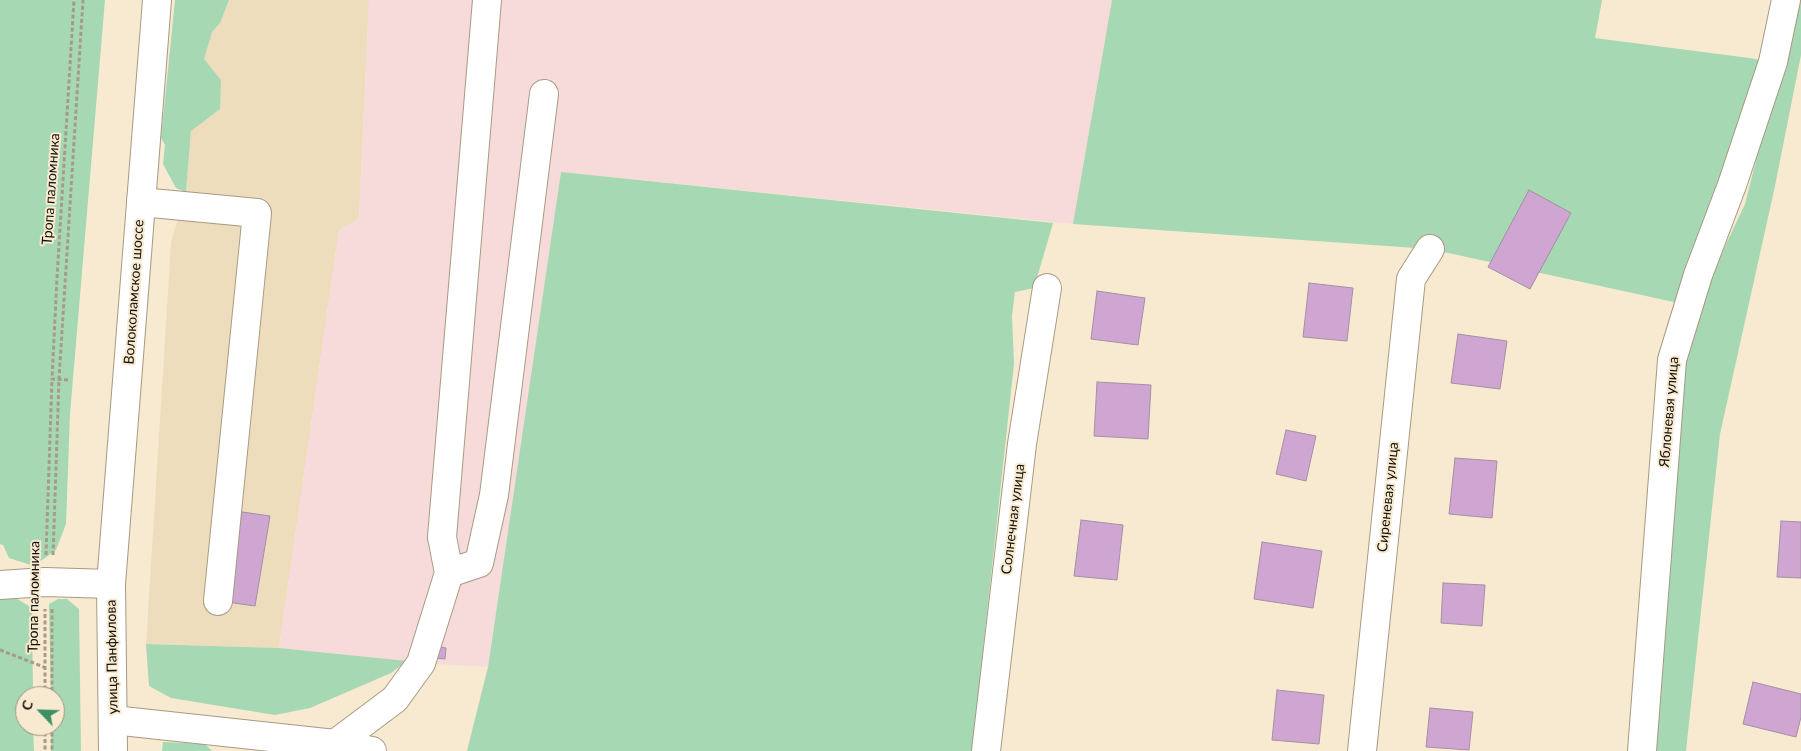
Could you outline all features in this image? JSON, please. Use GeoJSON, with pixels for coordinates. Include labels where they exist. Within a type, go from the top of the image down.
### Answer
{"type":"FeatureCollection","features":[{"type":"Feature","properties":{"kind":"street","name":"Волоколамское шоссе"},"geometry":{"type":"LineString","coordinates":[[111,584],[157,0]]}},
{"type":"Feature","properties":{"kind":"street"},"geometry":{"type":"LineString","coordinates":[[335,744],[395,699],[421,663],[449,573],[442,538],[487,0]]}},
{"type":"Feature","properties":{"kind":"street","name":"Яблоневая улица"},"geometry":{"type":"LineString","coordinates":[[1642,751],[1672,360],[1698,275],[1732,185],[1772,62],[1786,0]]}},
{"type":"Feature","properties":{"kind":"street"},"geometry":{"type":"LineString","coordinates":[[449,573],[479,563],[494,495],[544,94]]}},
{"type":"Feature","properties":{"kind":"street"},"geometry":{"type":"LineString","coordinates":[[141,202],[257,213],[218,602]]}},
{"type":"Feature","properties":{"kind":"street","name":"Сиреневая улица"},"geometry":{"type":"LineString","coordinates":[[1362,751],[1411,279],[1430,249]]}},
{"type":"Feature","properties":{"kind":"street","name":"Солнечная улица"},"geometry":{"type":"LineString","coordinates":[[986,751],[1022,444],[1047,288]]}},
{"type":"Feature","properties":{"kind":"street","name":"улица Панфилова"},"geometry":{"type":"LineString","coordinates":[[0,585],[48,582],[111,584],[113,751]]}},
{"type":"Feature","properties":{"kind":"street"},"geometry":{"type":"LineString","coordinates":[[113,720],[228,742],[335,744],[372,751]]}},
{"type":"Feature","properties":{"kind":"path","name":"Тропа паломника"},"geometry":{"type":"LineString","coordinates":[[44,686],[52,378],[74,0]]}},
{"type":"Feature","properties":{"kind":"path"},"geometry":{"type":"LineString","coordinates":[[52,686],[48,582],[83,0]]}},
{"type":"Feature","properties":{"kind":"path"},"geometry":{"type":"LineString","coordinates":[[52,378],[68,380]]}},
{"type":"Feature","properties":{"kind":"path"},"geometry":{"type":"LineString","coordinates":[[0,650],[44,667]]}},
{"type":"Feature","properties":{"kind":"path"},"geometry":{"type":"LineString","coordinates":[[45,736],[45,751]]}},
{"type":"Feature","properties":{"kind":"path"},"geometry":{"type":"LineString","coordinates":[[52,736],[52,751]]}},
{"type":"Feature","properties":{"kind":"shaded area"},"geometry":{"type":"Polygon","coordinates":[[[202,0],[369,0],[359,219],[339,230],[279,648],[146,644],[171,242],[186,192],[202,0]]]}},
{"type":"Feature","properties":{"kind":"shaded area"},"geometry":{"type":"Polygon","coordinates":[[[369,0],[1112,0],[1073,224],[561,172],[488,667],[421,663],[279,648],[339,230],[359,219],[369,0]]]}},
{"type":"Feature","properties":{"kind":"green space"},"geometry":{"type":"Polygon","coordinates":[[[0,0],[105,0],[70,414],[66,524],[56,550],[34,566],[9,558],[3,545],[0,544],[0,0]]]}},
{"type":"Feature","properties":{"kind":"green space"},"geometry":{"type":"Polygon","coordinates":[[[175,0],[229,0],[220,23],[212,32],[204,59],[221,80],[220,109],[191,131],[186,192],[176,188],[163,164],[165,145],[161,138],[175,0]]]}},
{"type":"Feature","properties":{"kind":"green space"},"geometry":{"type":"Polygon","coordinates":[[[1112,0],[1602,0],[1595,38],[1773,62],[1683,304],[1430,249],[1073,224],[1112,0]]]}},
{"type":"Feature","properties":{"kind":"green space"},"geometry":{"type":"Polygon","coordinates":[[[1794,0],[1801,0],[1801,55],[1775,186],[1720,434],[1686,751],[1654,751],[1684,364],[1708,282],[1745,204],[1781,62],[1794,0]]]}},
{"type":"Feature","properties":{"kind":"green space"},"geometry":{"type":"Polygon","coordinates":[[[561,172],[1053,223],[1034,288],[1015,292],[1012,316],[1014,364],[972,751],[467,751],[488,667],[561,172]]]}},
{"type":"Feature","properties":{"kind":"green space"},"geometry":{"type":"Polygon","coordinates":[[[11,595],[32,608],[33,686],[15,686],[15,736],[33,736],[34,751],[0,751],[0,596],[11,595]]]}},
{"type":"Feature","properties":{"kind":"green space"},"geometry":{"type":"Polygon","coordinates":[[[58,599],[67,599],[79,609],[81,751],[51,751],[51,736],[65,736],[65,686],[51,686],[49,604],[58,599]]]}},
{"type":"Feature","properties":{"kind":"green space"},"geometry":{"type":"Polygon","coordinates":[[[146,644],[279,648],[407,661],[391,673],[310,708],[275,715],[171,698],[149,686],[146,644]]]}},
{"type":"Feature","properties":{"kind":"green space"},"geometry":{"type":"Polygon","coordinates":[[[163,742],[205,744],[212,751],[162,751],[163,742]]]}},
{"type":"Feature","properties":{"kind":"building"},"geometry":{"type":"Polygon","coordinates":[[[1529,190],[1571,213],[1530,289],[1488,267],[1529,190]]]}},
{"type":"Feature","properties":{"kind":"building"},"geometry":{"type":"Polygon","coordinates":[[[1309,283],[1353,288],[1347,341],[1303,337],[1309,283]]]}},
{"type":"Feature","properties":{"kind":"building"},"geometry":{"type":"Polygon","coordinates":[[[1097,291],[1145,298],[1138,345],[1091,339],[1097,291]]]}},
{"type":"Feature","properties":{"kind":"building"},"geometry":{"type":"Polygon","coordinates":[[[1458,334],[1507,341],[1500,389],[1451,383],[1458,334]]]}},
{"type":"Feature","properties":{"kind":"building"},"geometry":{"type":"Polygon","coordinates":[[[1097,382],[1151,385],[1148,439],[1094,436],[1097,382]]]}},
{"type":"Feature","properties":{"kind":"building"},"geometry":{"type":"Polygon","coordinates":[[[1286,430],[1316,436],[1306,481],[1276,474],[1286,430]]]}},
{"type":"Feature","properties":{"kind":"building"},"geometry":{"type":"Polygon","coordinates":[[[1455,458],[1497,461],[1492,518],[1449,514],[1455,458]]]}},
{"type":"Feature","properties":{"kind":"building"},"geometry":{"type":"Polygon","coordinates":[[[242,512],[270,516],[255,606],[227,602],[242,512]]]}},
{"type":"Feature","properties":{"kind":"building"},"geometry":{"type":"Polygon","coordinates":[[[1081,520],[1123,525],[1117,580],[1074,576],[1081,520]]]}},
{"type":"Feature","properties":{"kind":"building"},"geometry":{"type":"Polygon","coordinates":[[[1781,521],[1801,522],[1801,578],[1777,577],[1781,521]]]}},
{"type":"Feature","properties":{"kind":"building"},"geometry":{"type":"Polygon","coordinates":[[[1262,542],[1322,551],[1313,608],[1254,599],[1262,542]]]}},
{"type":"Feature","properties":{"kind":"building"},"geometry":{"type":"Polygon","coordinates":[[[1443,583],[1485,585],[1482,626],[1441,623],[1443,583]]]}},
{"type":"Feature","properties":{"kind":"building"},"geometry":{"type":"Polygon","coordinates":[[[435,646],[446,648],[445,659],[434,658],[435,646]]]}},
{"type":"Feature","properties":{"kind":"building"},"geometry":{"type":"Polygon","coordinates":[[[1753,682],[1801,694],[1801,717],[1796,737],[1743,724],[1753,682]]]}},
{"type":"Feature","properties":{"kind":"building"},"geometry":{"type":"Polygon","coordinates":[[[1277,690],[1324,695],[1319,744],[1272,740],[1277,690]]]}},
{"type":"Feature","properties":{"kind":"building"},"geometry":{"type":"Polygon","coordinates":[[[1430,708],[1473,712],[1469,750],[1426,747],[1430,708]]]}}]}
